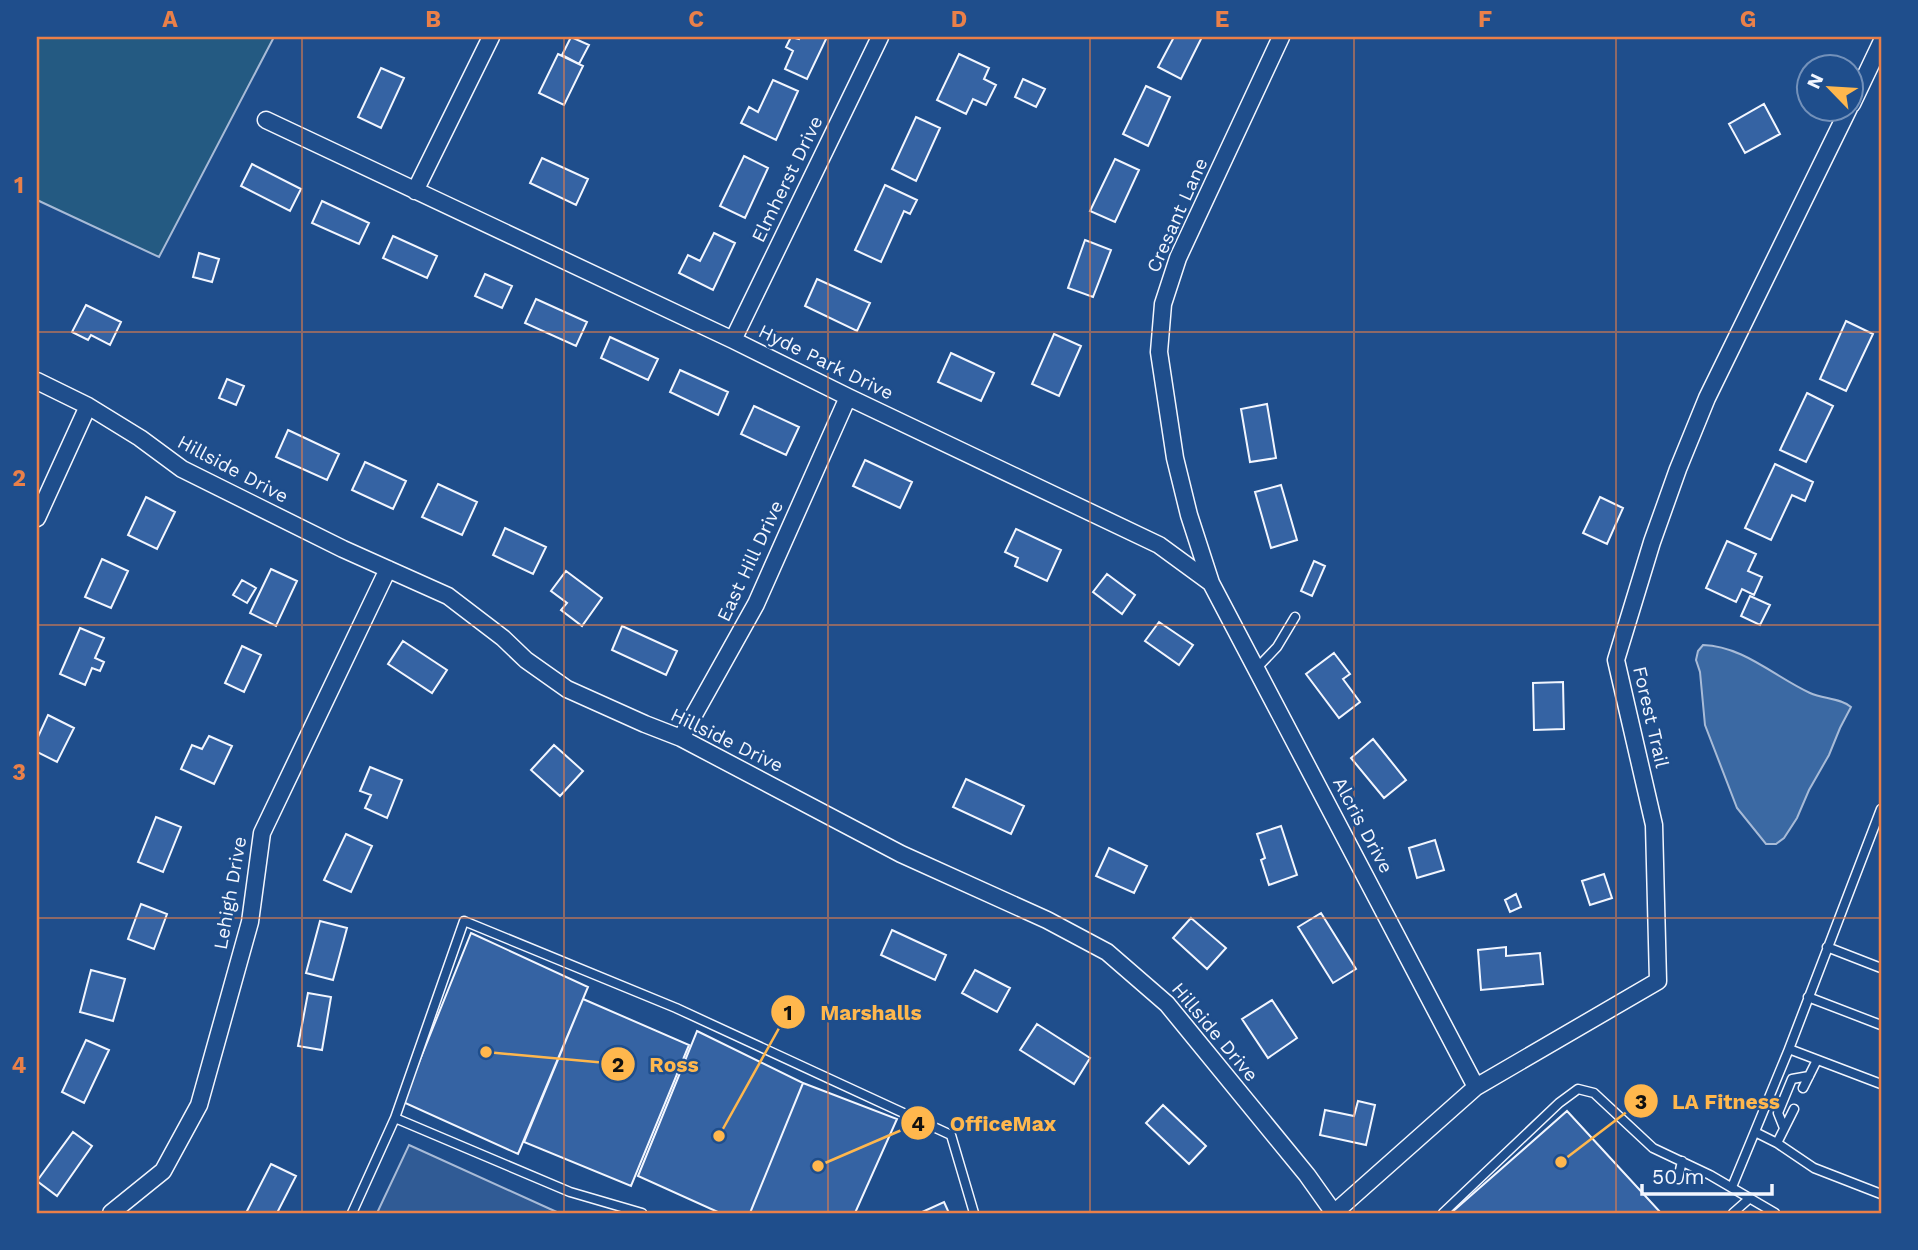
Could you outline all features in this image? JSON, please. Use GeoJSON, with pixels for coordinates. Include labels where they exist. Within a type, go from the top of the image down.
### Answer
{"type":"FeatureCollection","features":[{"type":"Feature","properties":{"kind":"street"},"geometry":{"type":"LineString","coordinates":[[415,191],[491,37]]}},
{"type":"Feature","properties":{"kind":"street","name":"Elmherst Drive"},"geometry":{"type":"LineString","coordinates":[[733,340],[880,37]]}},
{"type":"Feature","properties":{"kind":"street","name":"Cresant Lane"},"geometry":{"type":"LineString","coordinates":[[1211,583],[1189,515],[1175,458],[1160,352],[1163,304],[1178,258],[1281,37]]}},
{"type":"Feature","properties":{"kind":"street"},"geometry":{"type":"LineString","coordinates":[[1866,75],[1881,43]]}},
{"type":"Feature","properties":{"kind":"street","name":"Hyde Park Drive"},"geometry":{"type":"LineString","coordinates":[[266,120],[1159,545],[1211,583]]}},
{"type":"Feature","properties":{"kind":"street","name":"Forest Trail"},"geometry":{"type":"LineString","coordinates":[[1334,1213],[1476,1087],[1658,981],[1654,825],[1616,660],[1652,542],[1707,398],[1842,122]]}},
{"type":"Feature","properties":{"kind":"street","name":"Hillside Drive"},"geometry":{"type":"LineString","coordinates":[[37,381],[140,438],[182,469],[330,543],[448,596],[503,638],[526,660],[568,689],[681,738],[901,854],[1047,920],[1107,952],[1167,1004],[1307,1175],[1334,1213]]}},
{"type":"Feature","properties":{"kind":"street","name":"East Hill Drive"},"geometry":{"type":"LineString","coordinates":[[681,738],[756,604],[848,397]]}},
{"type":"Feature","properties":{"kind":"street"},"geometry":{"type":"LineString","coordinates":[[37,517],[88,407]]}},
{"type":"Feature","properties":{"kind":"street","name":"Lehigh Drive"},"geometry":{"type":"LineString","coordinates":[[111,1213],[163,1171],[199,1105],[250,922],[262,833],[388,569]]}},
{"type":"Feature","properties":{"kind":"street","name":"Alcris Drive"},"geometry":{"type":"LineString","coordinates":[[1211,583],[1476,1087]]}},
{"type":"Feature","properties":{"kind":"lane"},"geometry":{"type":"LineString","coordinates":[[1256,669],[1277,647],[1295,617]]}},
{"type":"Feature","properties":{"kind":"lane"},"geometry":{"type":"LineString","coordinates":[[1732,1187],[1789,1049],[1881,809]]}},
{"type":"Feature","properties":{"kind":"lane"},"geometry":{"type":"LineString","coordinates":[[352,1213],[395,1118],[464,921],[676,1008],[951,1135],[974,1213]]}},
{"type":"Feature","properties":{"kind":"lane"},"geometry":{"type":"LineString","coordinates":[[1828,947],[1881,968]]}},
{"type":"Feature","properties":{"kind":"lane"},"geometry":{"type":"LineString","coordinates":[[1808,997],[1881,1025]]}},
{"type":"Feature","properties":{"kind":"lane"},"geometry":{"type":"LineString","coordinates":[[1789,1049],[1881,1084]]}},
{"type":"Feature","properties":{"kind":"lane"},"geometry":{"type":"LineString","coordinates":[[1803,1088],[1817,1060]]}},
{"type":"Feature","properties":{"kind":"lane"},"geometry":{"type":"LineString","coordinates":[[1784,1128],[1778,1113],[1792,1079],[1809,1076]]}},
{"type":"Feature","properties":{"kind":"lane"},"geometry":{"type":"LineString","coordinates":[[1443,1213],[1559,1103],[1578,1090],[1594,1093],[1653,1148],[1732,1187],[1775,1213]]}},
{"type":"Feature","properties":{"kind":"lane"},"geometry":{"type":"LineString","coordinates":[[1777,1143],[1794,1109]]}},
{"type":"Feature","properties":{"kind":"lane"},"geometry":{"type":"LineString","coordinates":[[395,1118],[570,1192],[642,1213]]}},
{"type":"Feature","properties":{"kind":"lane"},"geometry":{"type":"LineString","coordinates":[[1755,1132],[1814,1168],[1881,1194]]}},
{"type":"Feature","properties":{"kind":"lane"},"geometry":{"type":"LineString","coordinates":[[1678,1179],[1682,1161]]}},
{"type":"Feature","properties":{"kind":"lane"},"geometry":{"type":"LineString","coordinates":[[1733,1213],[1750,1198]]}},
{"type":"Feature","properties":{"kind":"shaded area"},"geometry":{"type":"Polygon","coordinates":[[[37,37],[274,37],[159,257],[37,200],[37,37]]]}},
{"type":"Feature","properties":{"kind":"shaded area"},"geometry":{"type":"Polygon","coordinates":[[[1703,645],[1745,656],[1810,693],[1851,707],[1797,818],[1784,838],[1776,844],[1766,844],[1737,808],[1705,725],[1700,672],[1696,660],[1703,645]]]}},
{"type":"Feature","properties":{"kind":"shaded area"},"geometry":{"type":"Polygon","coordinates":[[[409,1145],[559,1213],[377,1213],[409,1145]]]}},
{"type":"Feature","properties":{"kind":"building"},"geometry":{"type":"Polygon","coordinates":[[[571,37],[589,45],[579,64],[562,55],[571,37]]]}},
{"type":"Feature","properties":{"kind":"building"},"geometry":{"type":"Polygon","coordinates":[[[791,37],[827,37],[807,79],[785,69],[793,51],[786,47],[791,37]]]}},
{"type":"Feature","properties":{"kind":"building"},"geometry":{"type":"Polygon","coordinates":[[[1174,37],[1202,37],[1181,79],[1158,67],[1174,37]]]}},
{"type":"Feature","properties":{"kind":"building"},"geometry":{"type":"Polygon","coordinates":[[[558,54],[583,66],[564,105],[539,93],[558,54]]]}},
{"type":"Feature","properties":{"kind":"building"},"geometry":{"type":"Polygon","coordinates":[[[959,54],[989,68],[984,79],[996,85],[986,105],[973,99],[966,114],[937,100],[959,54]]]}},
{"type":"Feature","properties":{"kind":"building"},"geometry":{"type":"Polygon","coordinates":[[[381,68],[404,78],[381,128],[358,117],[381,68]]]}},
{"type":"Feature","properties":{"kind":"building"},"geometry":{"type":"Polygon","coordinates":[[[1023,79],[1045,89],[1036,107],[1015,97],[1023,79]]]}},
{"type":"Feature","properties":{"kind":"building"},"geometry":{"type":"Polygon","coordinates":[[[773,80],[798,91],[776,140],[741,123],[749,107],[758,112],[773,80]]]}},
{"type":"Feature","properties":{"kind":"building"},"geometry":{"type":"Polygon","coordinates":[[[1146,86],[1170,97],[1148,146],[1123,134],[1146,86]]]}},
{"type":"Feature","properties":{"kind":"building"},"geometry":{"type":"Polygon","coordinates":[[[1764,104],[1780,134],[1745,153],[1729,124],[1764,104]]]}},
{"type":"Feature","properties":{"kind":"building"},"geometry":{"type":"Polygon","coordinates":[[[916,117],[940,128],[916,181],[892,169],[916,117]]]}},
{"type":"Feature","properties":{"kind":"building"},"geometry":{"type":"Polygon","coordinates":[[[744,156],[768,168],[745,218],[720,206],[744,156]]]}},
{"type":"Feature","properties":{"kind":"building"},"geometry":{"type":"Polygon","coordinates":[[[542,158],[588,179],[576,205],[530,183],[542,158]]]}},
{"type":"Feature","properties":{"kind":"building"},"geometry":{"type":"Polygon","coordinates":[[[1115,159],[1139,170],[1115,222],[1090,211],[1115,159]]]}},
{"type":"Feature","properties":{"kind":"building"},"geometry":{"type":"Polygon","coordinates":[[[252,164],[301,189],[290,211],[241,186],[252,164]]]}},
{"type":"Feature","properties":{"kind":"building"},"geometry":{"type":"Polygon","coordinates":[[[885,185],[917,200],[910,214],[904,211],[881,262],[855,250],[885,185]]]}},
{"type":"Feature","properties":{"kind":"building"},"geometry":{"type":"Polygon","coordinates":[[[322,201],[369,223],[359,244],[312,223],[322,201]]]}},
{"type":"Feature","properties":{"kind":"building"},"geometry":{"type":"Polygon","coordinates":[[[714,233],[735,243],[713,290],[679,273],[688,255],[700,261],[714,233]]]}},
{"type":"Feature","properties":{"kind":"building"},"geometry":{"type":"Polygon","coordinates":[[[393,236],[437,256],[427,278],[383,258],[393,236]]]}},
{"type":"Feature","properties":{"kind":"building"},"geometry":{"type":"Polygon","coordinates":[[[1085,240],[1111,250],[1093,297],[1068,288],[1085,240]]]}},
{"type":"Feature","properties":{"kind":"building"},"geometry":{"type":"Polygon","coordinates":[[[199,253],[219,259],[212,282],[193,277],[199,253]]]}},
{"type":"Feature","properties":{"kind":"building"},"geometry":{"type":"Polygon","coordinates":[[[485,274],[512,286],[502,308],[475,296],[485,274]]]}},
{"type":"Feature","properties":{"kind":"building"},"geometry":{"type":"Polygon","coordinates":[[[817,279],[870,303],[857,331],[805,306],[817,279]]]}},
{"type":"Feature","properties":{"kind":"building"},"geometry":{"type":"Polygon","coordinates":[[[536,299],[587,322],[576,346],[525,323],[536,299]]]}},
{"type":"Feature","properties":{"kind":"building"},"geometry":{"type":"Polygon","coordinates":[[[86,305],[121,322],[110,345],[91,335],[88,340],[72,332],[86,305]]]}},
{"type":"Feature","properties":{"kind":"building"},"geometry":{"type":"Polygon","coordinates":[[[1846,321],[1873,334],[1846,391],[1820,379],[1846,321]]]}},
{"type":"Feature","properties":{"kind":"building"},"geometry":{"type":"Polygon","coordinates":[[[1054,334],[1081,346],[1059,396],[1032,384],[1054,334]]]}},
{"type":"Feature","properties":{"kind":"building"},"geometry":{"type":"Polygon","coordinates":[[[610,337],[658,359],[648,380],[601,358],[610,337]]]}},
{"type":"Feature","properties":{"kind":"building"},"geometry":{"type":"Polygon","coordinates":[[[951,353],[994,373],[981,401],[938,382],[951,353]]]}},
{"type":"Feature","properties":{"kind":"building"},"geometry":{"type":"Polygon","coordinates":[[[680,370],[728,392],[718,415],[670,392],[680,370]]]}},
{"type":"Feature","properties":{"kind":"building"},"geometry":{"type":"Polygon","coordinates":[[[227,379],[244,386],[236,405],[219,398],[227,379]]]}},
{"type":"Feature","properties":{"kind":"building"},"geometry":{"type":"Polygon","coordinates":[[[1807,393],[1833,406],[1806,462],[1780,450],[1807,393]]]}},
{"type":"Feature","properties":{"kind":"building"},"geometry":{"type":"Polygon","coordinates":[[[1267,404],[1276,458],[1250,462],[1241,409],[1267,404]]]}},
{"type":"Feature","properties":{"kind":"building"},"geometry":{"type":"Polygon","coordinates":[[[754,406],[799,427],[786,455],[741,434],[754,406]]]}},
{"type":"Feature","properties":{"kind":"building"},"geometry":{"type":"Polygon","coordinates":[[[288,430],[339,454],[327,480],[276,457],[288,430]]]}},
{"type":"Feature","properties":{"kind":"building"},"geometry":{"type":"Polygon","coordinates":[[[865,460],[912,482],[900,508],[853,486],[865,460]]]}},
{"type":"Feature","properties":{"kind":"building"},"geometry":{"type":"Polygon","coordinates":[[[365,462],[406,481],[393,509],[352,490],[365,462]]]}},
{"type":"Feature","properties":{"kind":"building"},"geometry":{"type":"Polygon","coordinates":[[[1775,464],[1813,482],[1805,501],[1792,495],[1771,540],[1745,528],[1775,464]]]}},
{"type":"Feature","properties":{"kind":"building"},"geometry":{"type":"Polygon","coordinates":[[[438,484],[477,502],[462,535],[422,517],[438,484]]]}},
{"type":"Feature","properties":{"kind":"building"},"geometry":{"type":"Polygon","coordinates":[[[1281,485],[1297,540],[1271,548],[1255,492],[1281,485]]]}},
{"type":"Feature","properties":{"kind":"building"},"geometry":{"type":"Polygon","coordinates":[[[146,497],[175,512],[157,549],[128,535],[146,497]]]}},
{"type":"Feature","properties":{"kind":"building"},"geometry":{"type":"Polygon","coordinates":[[[1600,497],[1623,508],[1607,544],[1583,533],[1600,497]]]}},
{"type":"Feature","properties":{"kind":"building"},"geometry":{"type":"Polygon","coordinates":[[[505,528],[546,547],[533,574],[493,555],[505,528]]]}},
{"type":"Feature","properties":{"kind":"building"},"geometry":{"type":"Polygon","coordinates":[[[1016,529],[1061,550],[1047,581],[1015,566],[1018,558],[1005,552],[1016,529]]]}},
{"type":"Feature","properties":{"kind":"building"},"geometry":{"type":"Polygon","coordinates":[[[1727,541],[1756,554],[1748,571],[1762,577],[1754,595],[1742,589],[1736,602],[1706,588],[1727,541]]]}},
{"type":"Feature","properties":{"kind":"building"},"geometry":{"type":"Polygon","coordinates":[[[102,559],[128,571],[111,608],[85,597],[102,559]]]}},
{"type":"Feature","properties":{"kind":"building"},"geometry":{"type":"Polygon","coordinates":[[[1314,561],[1325,566],[1312,596],[1301,591],[1314,561]]]}},
{"type":"Feature","properties":{"kind":"building"},"geometry":{"type":"Polygon","coordinates":[[[271,569],[297,581],[276,626],[250,613],[271,569]]]}},
{"type":"Feature","properties":{"kind":"building"},"geometry":{"type":"Polygon","coordinates":[[[566,571],[602,598],[582,626],[561,610],[567,603],[551,591],[566,571]]]}},
{"type":"Feature","properties":{"kind":"building"},"geometry":{"type":"Polygon","coordinates":[[[1107,574],[1135,595],[1122,614],[1093,592],[1107,574]]]}},
{"type":"Feature","properties":{"kind":"building"},"geometry":{"type":"Polygon","coordinates":[[[242,580],[256,588],[247,603],[233,595],[242,580]]]}},
{"type":"Feature","properties":{"kind":"building"},"geometry":{"type":"Polygon","coordinates":[[[1750,596],[1770,605],[1760,625],[1741,616],[1750,596]]]}},
{"type":"Feature","properties":{"kind":"building"},"geometry":{"type":"Polygon","coordinates":[[[1159,622],[1193,645],[1179,665],[1145,641],[1159,622]]]}},
{"type":"Feature","properties":{"kind":"building"},"geometry":{"type":"Polygon","coordinates":[[[622,626],[677,651],[666,675],[612,650],[622,626]]]}},
{"type":"Feature","properties":{"kind":"building"},"geometry":{"type":"Polygon","coordinates":[[[80,628],[104,638],[95,658],[104,662],[100,671],[92,668],[85,685],[60,674],[80,628]]]}},
{"type":"Feature","properties":{"kind":"building"},"geometry":{"type":"Polygon","coordinates":[[[403,641],[447,670],[432,693],[388,664],[403,641]]]}},
{"type":"Feature","properties":{"kind":"building"},"geometry":{"type":"Polygon","coordinates":[[[242,646],[261,655],[244,692],[225,683],[242,646]]]}},
{"type":"Feature","properties":{"kind":"building"},"geometry":{"type":"Polygon","coordinates":[[[1334,653],[1350,674],[1343,679],[1360,702],[1339,718],[1306,674],[1334,653]]]}},
{"type":"Feature","properties":{"kind":"building"},"geometry":{"type":"Polygon","coordinates":[[[1563,682],[1564,729],[1534,730],[1533,683],[1563,682]]]}},
{"type":"Feature","properties":{"kind":"building"},"geometry":{"type":"Polygon","coordinates":[[[48,715],[74,728],[57,762],[37,752],[37,739],[48,715]]]}},
{"type":"Feature","properties":{"kind":"building"},"geometry":{"type":"Polygon","coordinates":[[[209,736],[232,746],[214,784],[181,769],[192,745],[202,749],[209,736]]]}},
{"type":"Feature","properties":{"kind":"building"},"geometry":{"type":"Polygon","coordinates":[[[1373,739],[1406,780],[1384,798],[1351,758],[1373,739]]]}},
{"type":"Feature","properties":{"kind":"building"},"geometry":{"type":"Polygon","coordinates":[[[554,745],[583,771],[560,796],[531,770],[554,745]]]}},
{"type":"Feature","properties":{"kind":"building"},"geometry":{"type":"Polygon","coordinates":[[[370,767],[402,780],[387,818],[365,808],[371,795],[360,791],[370,767]]]}},
{"type":"Feature","properties":{"kind":"building"},"geometry":{"type":"Polygon","coordinates":[[[966,779],[1024,806],[1011,834],[953,807],[966,779]]]}},
{"type":"Feature","properties":{"kind":"building"},"geometry":{"type":"Polygon","coordinates":[[[156,817],[181,827],[163,872],[138,862],[156,817]]]}},
{"type":"Feature","properties":{"kind":"building"},"geometry":{"type":"Polygon","coordinates":[[[1281,826],[1297,875],[1269,885],[1261,860],[1265,858],[1257,834],[1281,826]]]}},
{"type":"Feature","properties":{"kind":"building"},"geometry":{"type":"Polygon","coordinates":[[[346,834],[372,846],[351,892],[324,880],[346,834]]]}},
{"type":"Feature","properties":{"kind":"building"},"geometry":{"type":"Polygon","coordinates":[[[1435,840],[1444,870],[1417,878],[1409,848],[1435,840]]]}},
{"type":"Feature","properties":{"kind":"building"},"geometry":{"type":"Polygon","coordinates":[[[1109,848],[1147,866],[1134,893],[1096,876],[1109,848]]]}},
{"type":"Feature","properties":{"kind":"building"},"geometry":{"type":"Polygon","coordinates":[[[1604,874],[1612,898],[1590,905],[1582,881],[1604,874]]]}},
{"type":"Feature","properties":{"kind":"building"},"geometry":{"type":"Polygon","coordinates":[[[1516,894],[1521,907],[1510,912],[1505,900],[1516,894]]]}},
{"type":"Feature","properties":{"kind":"building"},"geometry":{"type":"Polygon","coordinates":[[[141,904],[167,914],[154,949],[128,939],[141,904]]]}},
{"type":"Feature","properties":{"kind":"building"},"geometry":{"type":"Polygon","coordinates":[[[1321,913],[1356,969],[1333,983],[1298,927],[1321,913]]]}},
{"type":"Feature","properties":{"kind":"building"},"geometry":{"type":"Polygon","coordinates":[[[1191,918],[1226,948],[1207,969],[1173,938],[1191,918]]]}},
{"type":"Feature","properties":{"kind":"building"},"geometry":{"type":"Polygon","coordinates":[[[320,921],[347,928],[333,980],[306,973],[320,921]]]}},
{"type":"Feature","properties":{"kind":"building"},"geometry":{"type":"Polygon","coordinates":[[[892,930],[946,955],[935,980],[881,955],[892,930]]]}},
{"type":"Feature","properties":{"kind":"building"},"geometry":{"type":"Polygon","coordinates":[[[471,933],[588,987],[518,1154],[403,1102],[471,933]]]}},
{"type":"Feature","properties":{"kind":"building"},"geometry":{"type":"Polygon","coordinates":[[[1506,947],[1506,956],[1540,953],[1543,984],[1481,990],[1478,950],[1506,947]]]}},
{"type":"Feature","properties":{"kind":"building"},"geometry":{"type":"Polygon","coordinates":[[[91,970],[125,979],[113,1021],[80,1012],[91,970]]]}},
{"type":"Feature","properties":{"kind":"building"},"geometry":{"type":"Polygon","coordinates":[[[975,970],[1010,988],[997,1012],[962,993],[975,970]]]}},
{"type":"Feature","properties":{"kind":"building"},"geometry":{"type":"Polygon","coordinates":[[[308,993],[331,997],[322,1050],[298,1046],[308,993]]]}},
{"type":"Feature","properties":{"kind":"building"},"geometry":{"type":"Polygon","coordinates":[[[583,999],[689,1045],[631,1186],[524,1142],[583,999]]]}},
{"type":"Feature","properties":{"kind":"building"},"geometry":{"type":"Polygon","coordinates":[[[1272,1000],[1297,1038],[1268,1058],[1242,1019],[1272,1000]]]}},
{"type":"Feature","properties":{"kind":"building"},"geometry":{"type":"Polygon","coordinates":[[[1037,1024],[1090,1058],[1074,1084],[1020,1050],[1037,1024]]]}},
{"type":"Feature","properties":{"kind":"building"},"geometry":{"type":"Polygon","coordinates":[[[697,1031],[803,1083],[750,1213],[720,1213],[638,1176],[697,1031]]]}},
{"type":"Feature","properties":{"kind":"building"},"geometry":{"type":"Polygon","coordinates":[[[86,1040],[109,1050],[84,1103],[62,1092],[86,1040]]]}},
{"type":"Feature","properties":{"kind":"building"},"geometry":{"type":"Polygon","coordinates":[[[803,1083],[897,1119],[855,1213],[750,1213],[803,1083]]]}},
{"type":"Feature","properties":{"kind":"building"},"geometry":{"type":"Polygon","coordinates":[[[1358,1101],[1375,1105],[1366,1145],[1320,1135],[1325,1110],[1354,1116],[1358,1101]]]}},
{"type":"Feature","properties":{"kind":"building"},"geometry":{"type":"Polygon","coordinates":[[[1163,1105],[1206,1146],[1189,1164],[1146,1123],[1163,1105]]]}},
{"type":"Feature","properties":{"kind":"building"},"geometry":{"type":"Polygon","coordinates":[[[1567,1111],[1661,1213],[1451,1213],[1567,1111]]]}},
{"type":"Feature","properties":{"kind":"building"},"geometry":{"type":"Polygon","coordinates":[[[73,1132],[92,1146],[57,1196],[37,1181],[73,1132]]]}},
{"type":"Feature","properties":{"kind":"building"},"geometry":{"type":"Polygon","coordinates":[[[271,1164],[296,1176],[277,1213],[246,1213],[271,1164]]]}},
{"type":"Feature","properties":{"kind":"building"},"geometry":{"type":"Polygon","coordinates":[[[944,1202],[949,1213],[920,1213],[944,1202]]]}},
{"type":"Feature","properties":{"kind":"place","name":"Ross"},"geometry":{"type":"Point","coordinates":[486,1052]}},
{"type":"Feature","properties":{"kind":"place","name":"Marshalls"},"geometry":{"type":"Point","coordinates":[719,1136]}},
{"type":"Feature","properties":{"kind":"place","name":"LA Fitness"},"geometry":{"type":"Point","coordinates":[1561,1162]}},
{"type":"Feature","properties":{"kind":"place","name":"OfficeMax"},"geometry":{"type":"Point","coordinates":[818,1166]}}]}
